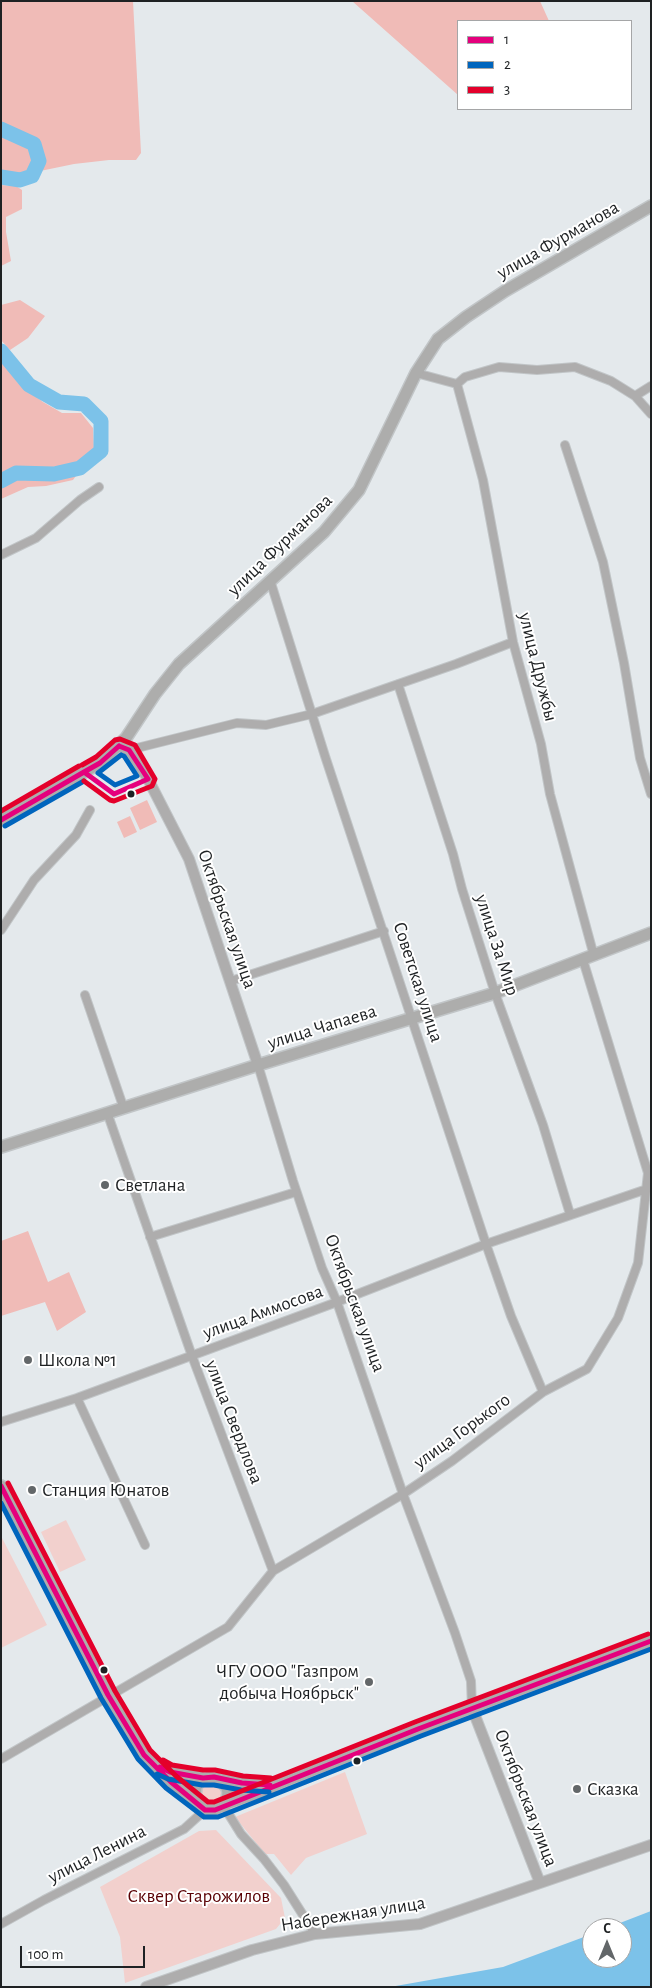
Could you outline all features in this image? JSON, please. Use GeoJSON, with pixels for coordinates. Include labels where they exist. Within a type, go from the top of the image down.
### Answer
{"type":"FeatureCollection","features":[{"type":"Feature","properties":{"kind":"main road","name":"улица Фурманова"},"geometry":{"type":"LineString","coordinates":[[1,820],[124,748],[178,664],[324,532],[354,496],[416,374],[438,339],[466,317],[505,291],[651,206]]}},
{"type":"Feature","properties":{"kind":"main road","name":"улица Чапаева"},"geometry":{"type":"LineString","coordinates":[[1,1147],[258,1065],[496,993],[651,934]]}},
{"type":"Feature","properties":{"kind":"main road"},"geometry":{"type":"LineString","coordinates":[[1,1486],[108,1695],[144,1755],[171,1782],[201,1806],[215,1810],[223,1805],[270,1789],[472,1708],[651,1641]]}},
{"type":"Feature","properties":{"kind":"main road"},"geometry":{"type":"LineString","coordinates":[[151,1762],[170,1772],[242,1783],[276,1785]]}},
{"type":"Feature","properties":{"kind":"main road"},"geometry":{"type":"LineString","coordinates":[[201,1806],[194,1792],[196,1786],[204,1778]]}},
{"type":"Feature","properties":{"kind":"main road"},"geometry":{"type":"LineString","coordinates":[[220,1779],[224,1782],[228,1793],[223,1805]]}},
{"type":"Feature","properties":{"kind":"street"},"geometry":{"type":"LineString","coordinates":[[416,374],[457,384],[464,376],[499,368],[538,370],[575,367],[611,381],[635,396],[651,414]]}},
{"type":"Feature","properties":{"kind":"street","name":"улица Дружбы"},"geometry":{"type":"LineString","coordinates":[[457,384],[483,480],[513,642],[541,744],[550,794],[588,958]]}},
{"type":"Feature","properties":{"kind":"street"},"geometry":{"type":"LineString","coordinates":[[635,396],[651,386]]}},
{"type":"Feature","properties":{"kind":"street"},"geometry":{"type":"LineString","coordinates":[[565,445],[603,562],[624,663],[640,758],[651,794]]}},
{"type":"Feature","properties":{"kind":"street"},"geometry":{"type":"LineString","coordinates":[[1,555],[36,538],[80,500],[99,487]]}},
{"type":"Feature","properties":{"kind":"street","name":"Советская улица"},"geometry":{"type":"LineString","coordinates":[[270,580],[312,714],[486,1244],[511,1316],[543,1392]]}},
{"type":"Feature","properties":{"kind":"street"},"geometry":{"type":"LineString","coordinates":[[124,748],[237,723],[266,725],[312,714],[513,642]]}},
{"type":"Feature","properties":{"kind":"street","name":"улица За Мир"},"geometry":{"type":"LineString","coordinates":[[398,684],[453,854],[462,889],[570,1214]]}},
{"type":"Feature","properties":{"kind":"street","name":"Октябрьская улица"},"geometry":{"type":"LineString","coordinates":[[124,748],[148,779],[189,859],[231,981],[296,1192],[322,1268],[337,1302],[403,1494],[455,1633],[471,1681],[472,1708],[540,1883]]}},
{"type":"Feature","properties":{"kind":"street"},"geometry":{"type":"LineString","coordinates":[[1,930],[34,880],[76,835],[90,810]]}},
{"type":"Feature","properties":{"kind":"street"},"geometry":{"type":"LineString","coordinates":[[231,981],[384,931]]}},
{"type":"Feature","properties":{"kind":"street","name":"улица Горького"},"geometry":{"type":"LineString","coordinates":[[1,1759],[108,1695],[228,1627],[273,1571],[403,1494],[452,1461],[543,1392],[587,1369],[618,1318],[638,1263],[648,1173],[588,958]]}},
{"type":"Feature","properties":{"kind":"street"},"geometry":{"type":"LineString","coordinates":[[85,995],[124,1109]]}},
{"type":"Feature","properties":{"kind":"street","name":"улица Свердлова"},"geometry":{"type":"LineString","coordinates":[[108,1114],[192,1356],[273,1571]]}},
{"type":"Feature","properties":{"kind":"street","name":"улица Аммосова"},"geometry":{"type":"LineString","coordinates":[[1,1422],[77,1398],[337,1302],[486,1244],[647,1189]]}},
{"type":"Feature","properties":{"kind":"street"},"geometry":{"type":"LineString","coordinates":[[150,1237],[296,1192]]}},
{"type":"Feature","properties":{"kind":"street"},"geometry":{"type":"LineString","coordinates":[[77,1398],[145,1546]]}},
{"type":"Feature","properties":{"kind":"street"},"geometry":{"type":"LineString","coordinates":[[223,1805],[241,1834],[284,1885],[315,1934]]}},
{"type":"Feature","properties":{"kind":"street","name":"улица Ленина"},"geometry":{"type":"LineString","coordinates":[[1,1924],[184,1829],[201,1806]]}},
{"type":"Feature","properties":{"kind":"street","name":"Набережная улица"},"geometry":{"type":"LineString","coordinates":[[146,1987],[252,1950],[315,1934],[420,1924],[651,1845]]}},
{"type":"Feature","properties":{"kind":"green space"},"geometry":{"type":"Polygon","coordinates":[[[66,1520],[86,1560],[60,1572],[41,1532],[66,1520]]]}},
{"type":"Feature","properties":{"kind":"green space"},"geometry":{"type":"Polygon","coordinates":[[[1,1536],[47,1625],[1,1648],[1,1536]]]}},
{"type":"Feature","properties":{"kind":"green space"},"geometry":{"type":"Polygon","coordinates":[[[345,1772],[367,1834],[306,1858],[291,1875],[274,1854],[265,1854],[235,1817],[345,1772]]]}},
{"type":"Feature","properties":{"kind":"green space"},"geometry":{"type":"Polygon","coordinates":[[[203,1785],[218,1785],[222,1788],[222,1800],[218,1803],[204,1803],[201,1801],[199,1794],[203,1785]]]}},
{"type":"Feature","properties":{"kind":"green space","name":"Cквер Старожилов"},"geometry":{"type":"Polygon","coordinates":[[[216,1830],[281,1898],[285,1918],[276,1929],[125,1983],[120,1937],[100,1887],[199,1831],[216,1830]]]}},
{"type":"Feature","properties":{"kind":"shaded area"},"geometry":{"type":"Polygon","coordinates":[[[1,1],[133,1],[141,153],[136,160],[109,160],[74,164],[16,176],[1,172],[1,1]]]}},
{"type":"Feature","properties":{"kind":"shaded area"},"geometry":{"type":"Polygon","coordinates":[[[352,1],[540,1],[549,20],[457,20],[457,94],[352,1]]]}},
{"type":"Feature","properties":{"kind":"shaded area"},"geometry":{"type":"Polygon","coordinates":[[[1,185],[16,186],[22,190],[22,209],[6,217],[6,232],[11,261],[1,266],[1,185]]]}},
{"type":"Feature","properties":{"kind":"shaded area"},"geometry":{"type":"Polygon","coordinates":[[[20,300],[45,316],[28,338],[10,350],[1,340],[1,305],[20,300]]]}},
{"type":"Feature","properties":{"kind":"shaded area"},"geometry":{"type":"Polygon","coordinates":[[[1,359],[18,383],[43,402],[62,413],[81,413],[93,428],[94,449],[77,464],[30,470],[19,468],[1,474],[1,359]]]}},
{"type":"Feature","properties":{"kind":"shaded area"},"geometry":{"type":"Polygon","coordinates":[[[78,473],[73,480],[46,486],[28,487],[1,499],[1,486],[19,479],[78,473]]]}},
{"type":"Feature","properties":{"kind":"shaded area"},"geometry":{"type":"Polygon","coordinates":[[[147,800],[157,822],[140,830],[130,808],[147,800]]]}},
{"type":"Feature","properties":{"kind":"shaded area"},"geometry":{"type":"Polygon","coordinates":[[[130,816],[137,832],[124,838],[117,822],[130,816]]]}},
{"type":"Feature","properties":{"kind":"shaded area"},"geometry":{"type":"Polygon","coordinates":[[[28,1231],[48,1282],[69,1272],[86,1312],[57,1331],[45,1302],[1,1316],[1,1241],[28,1231]]]}},
{"type":"Feature","properties":{"kind":"water"},"geometry":{"type":"Polygon","coordinates":[[[651,1911],[651,1987],[390,1987],[503,1967],[582,1938],[582,1968],[632,1968],[632,1918],[651,1911]]]}},
{"type":"Feature","properties":{"kind":"waterway"},"geometry":{"type":"LineString","coordinates":[[1,129],[34,144],[39,161],[32,176],[20,180],[1,177]]}},
{"type":"Feature","properties":{"kind":"waterway"},"geometry":{"type":"LineString","coordinates":[[1,351],[29,385],[59,402],[84,404],[101,421],[101,451],[80,468],[54,474],[16,473],[1,481]]}},
{"type":"Feature","properties":{"kind":"transit line","name":"3"},"geometry":{"type":"LineString","coordinates":[[82,765],[96,757],[115,740],[120,739],[135,745],[155,779],[152,786],[114,801],[84,781]]}},
{"type":"Feature","properties":{"kind":"transit line","name":"1"},"geometry":{"type":"LineString","coordinates":[[119,746],[129,750],[148,779],[114,794],[84,772],[100,763],[119,746]]}},
{"type":"Feature","properties":{"kind":"transit line","name":"2"},"geometry":{"type":"LineString","coordinates":[[121,755],[124,756],[137,776],[115,785],[98,773],[121,755]]}},
{"type":"Feature","properties":{"kind":"transit line","name":"3"},"geometry":{"type":"LineString","coordinates":[[1,811],[79,766]]}},
{"type":"Feature","properties":{"kind":"transit line","name":"1"},"geometry":{"type":"LineString","coordinates":[[1,820],[84,772]]}},
{"type":"Feature","properties":{"kind":"transit line","name":"2"},"geometry":{"type":"LineString","coordinates":[[5,826],[84,781]]}},
{"type":"Feature","properties":{"kind":"transit line","name":"3"},"geometry":{"type":"LineString","coordinates":[[8,1483],[115,1691],[150,1750],[176,1776],[208,1802],[214,1802],[415,1722],[648,1634]]}},
{"type":"Feature","properties":{"kind":"transit line","name":"1"},"geometry":{"type":"LineString","coordinates":[[1,1486],[108,1695],[144,1755],[171,1782],[205,1810],[215,1810],[418,1729],[651,1641]]}},
{"type":"Feature","properties":{"kind":"transit line","name":"2"},"geometry":{"type":"LineString","coordinates":[[1,1503],[101,1698],[138,1759],[166,1788],[204,1817],[218,1817],[421,1736],[651,1649]]}},
{"type":"Feature","properties":{"kind":"transit line","name":"3"},"geometry":{"type":"LineString","coordinates":[[163,1760],[172,1765],[215,1770],[243,1776],[271,1778]]}},
{"type":"Feature","properties":{"kind":"transit line","name":"1"},"geometry":{"type":"LineString","coordinates":[[160,1767],[170,1772],[203,1778],[214,1777],[242,1783],[270,1785]]}},
{"type":"Feature","properties":{"kind":"transit line","name":"2"},"geometry":{"type":"LineString","coordinates":[[157,1774],[168,1779],[202,1785],[269,1792]]}},
{"type":"Feature","properties":{"kind":"place","name":"Светлана"},"geometry":{"type":"Point","coordinates":[105,1185]}},
{"type":"Feature","properties":{"kind":"place","name":"Школа №1"},"geometry":{"type":"Point","coordinates":[28,1360]}},
{"type":"Feature","properties":{"kind":"place","name":"Станция Юнатов"},"geometry":{"type":"Point","coordinates":[32,1490]}},
{"type":"Feature","properties":{"kind":"place","name":"ЧГУ ООО \"Газпром добыча Ноябрьск\""},"geometry":{"type":"Point","coordinates":[369,1682]}},
{"type":"Feature","properties":{"kind":"place","name":"Сказка"},"geometry":{"type":"Point","coordinates":[577,1789]}}]}
